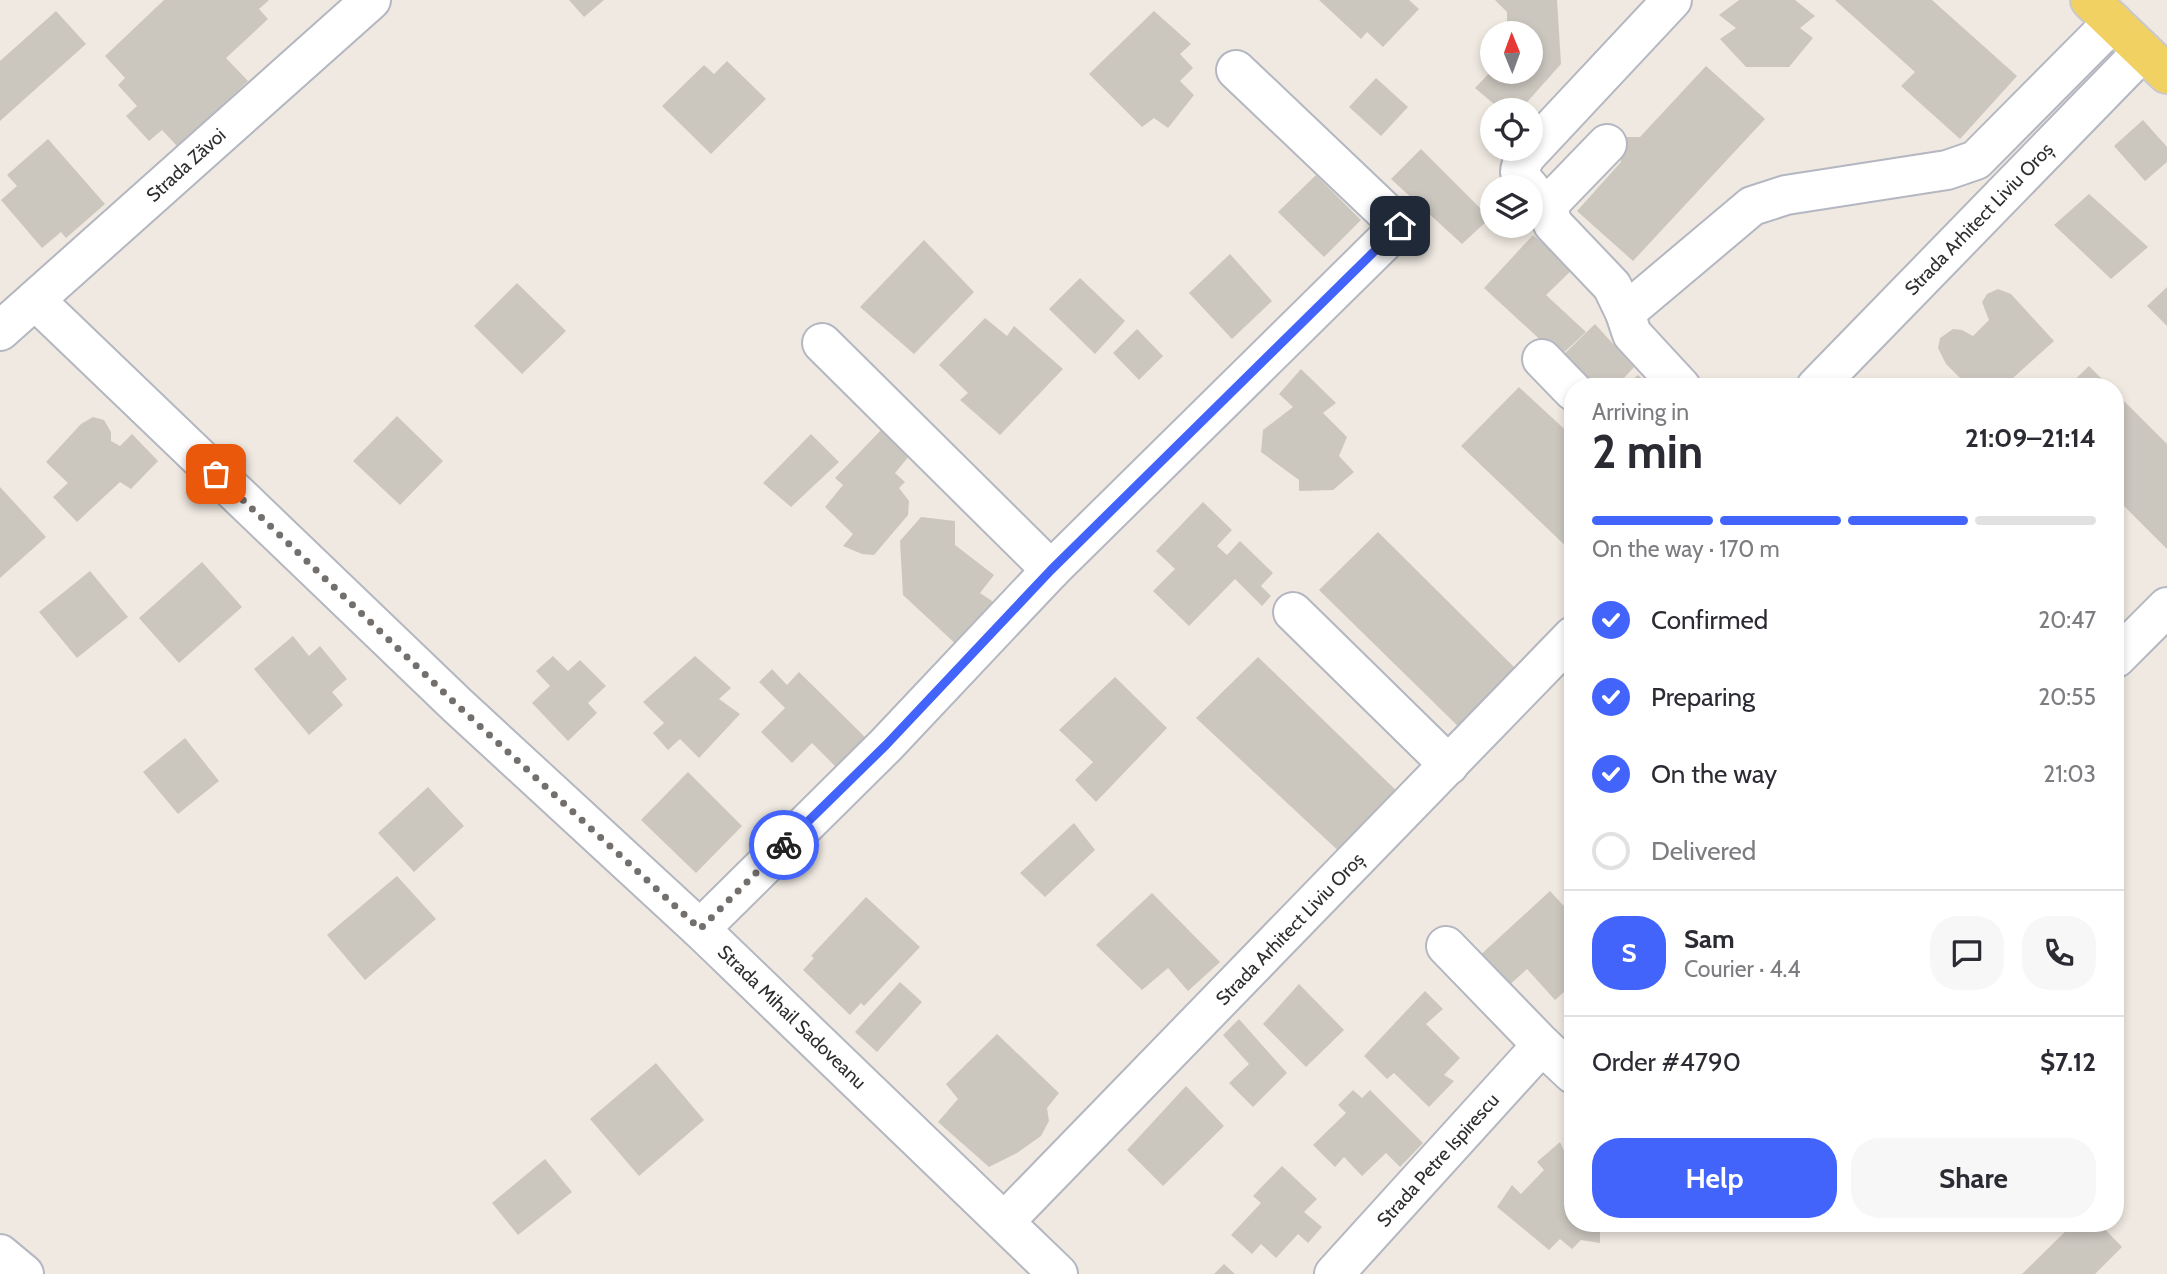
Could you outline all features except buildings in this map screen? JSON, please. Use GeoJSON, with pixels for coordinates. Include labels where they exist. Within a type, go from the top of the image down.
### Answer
{"type":"FeatureCollection","features":[{"type":"Feature","properties":{"kind":"main road"},"geometry":{"type":"LineString","coordinates":[[2102,11],[2155,63]]}},
{"type":"Feature","properties":{"kind":"street"},"geometry":{"type":"LineString","coordinates":[[1519,175],[1518,169],[1526,156],[1672,0]]}},
{"type":"Feature","properties":{"kind":"street","name":"Strada Zăvoi"},"geometry":{"type":"LineString","coordinates":[[0,331],[352,6]]}},
{"type":"Feature","properties":{"kind":"street"},"geometry":{"type":"LineString","coordinates":[[1625,313],[1752,206],[1786,195],[1947,170],[1976,160],[2102,11]]}},
{"type":"Feature","properties":{"kind":"street","name":"Strada Arhitect Liviu Oroș"},"geometry":{"type":"LineString","coordinates":[[1825,378],[2155,63]]}},
{"type":"Feature","properties":{"kind":"street"},"geometry":{"type":"LineString","coordinates":[[700,929],[886,745],[1051,570],[1400,226],[1236,70]]}},
{"type":"Feature","properties":{"kind":"street"},"geometry":{"type":"LineString","coordinates":[[1543,189],[1607,144]]}},
{"type":"Feature","properties":{"kind":"street"},"geometry":{"type":"LineString","coordinates":[[1543,206],[1553,224],[1612,286],[1632,334],[1673,378]]}},
{"type":"Feature","properties":{"kind":"street","name":"Strada Mihail Sadoveanu"},"geometry":{"type":"LineString","coordinates":[[35,300],[457,705],[700,929],[1058,1274]]}},
{"type":"Feature","properties":{"kind":"street"},"geometry":{"type":"LineString","coordinates":[[822,344],[1051,570]]}},
{"type":"Feature","properties":{"kind":"street"},"geometry":{"type":"LineString","coordinates":[[1542,359],[1564,382]]}},
{"type":"Feature","properties":{"kind":"street"},"geometry":{"type":"LineString","coordinates":[[2124,650],[2167,607]]}},
{"type":"Feature","properties":{"kind":"street"},"geometry":{"type":"LineString","coordinates":[[1293,612],[1449,765]]}},
{"type":"Feature","properties":{"kind":"street","name":"Strada Arhitect Liviu Oroș"},"geometry":{"type":"LineString","coordinates":[[1005,1221],[1564,645]]}},
{"type":"Feature","properties":{"kind":"street"},"geometry":{"type":"LineString","coordinates":[[1446,946],[1564,1066]]}},
{"type":"Feature","properties":{"kind":"street","name":"Strada Petre Ispirescu"},"geometry":{"type":"LineString","coordinates":[[1334,1274],[1542,1045]]}},
{"type":"Feature","properties":{"kind":"street"},"geometry":{"type":"LineString","coordinates":[[0,1254],[24,1274]]}},
{"type":"Feature","properties":{"kind":"way so far"},"geometry":{"type":"LineString","coordinates":[[216,474],[457,705],[700,929],[784,845]]}},
{"type":"Feature","properties":{"kind":"route"},"geometry":{"type":"LineString","coordinates":[[784,845],[886,745],[1051,570],[1400,226]]}}]}
